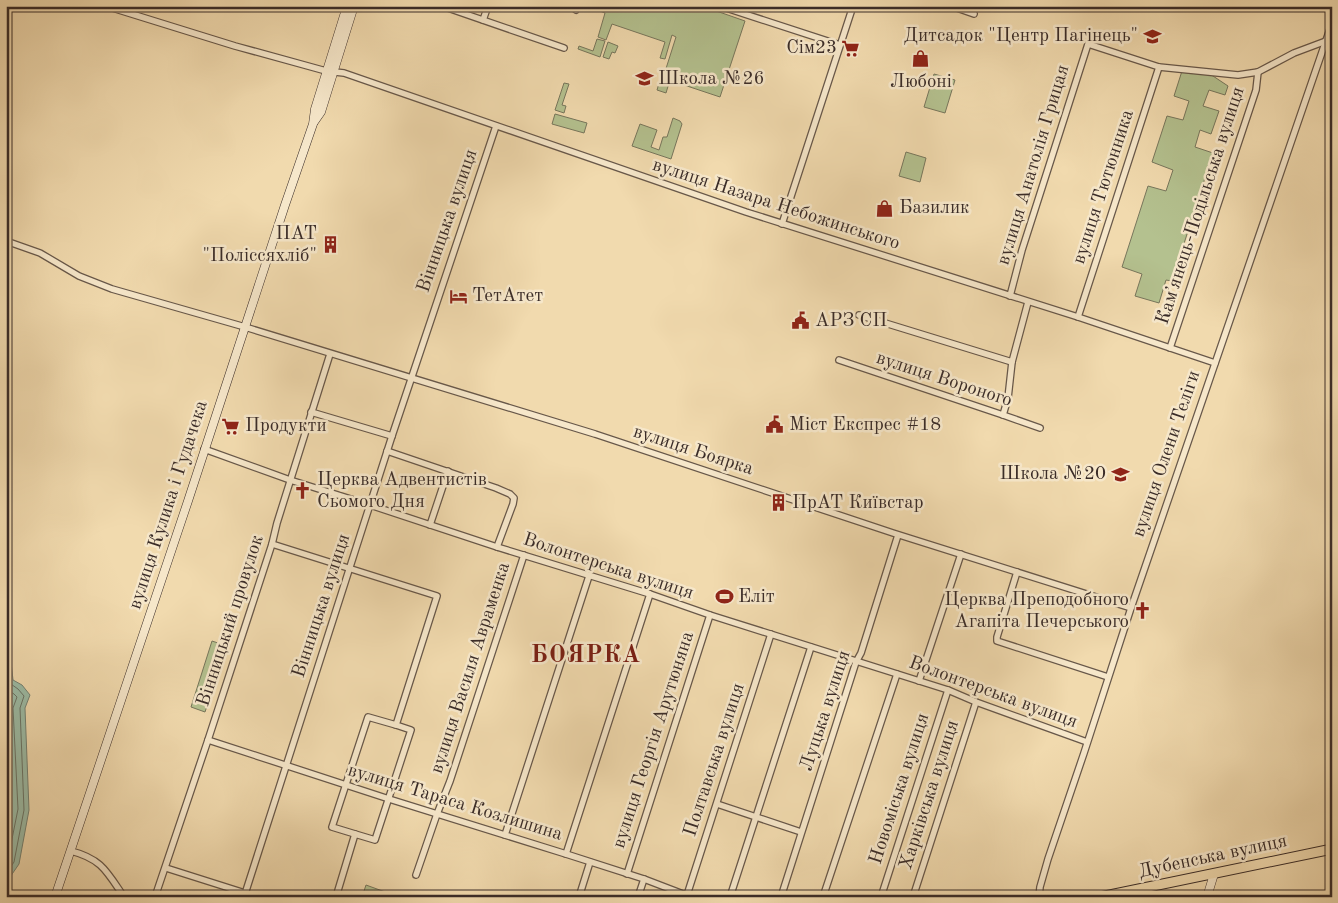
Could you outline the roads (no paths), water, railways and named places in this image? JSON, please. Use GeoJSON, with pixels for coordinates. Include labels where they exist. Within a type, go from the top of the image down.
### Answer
{"type":"FeatureCollection","features":[{"type":"Feature","properties":{"kind":"main road","name":"вулиця Кулика і Гудачека"},"geometry":{"type":"LineString","coordinates":[[330,72],[347,6]]}},
{"type":"Feature","properties":{"kind":"main road","name":"вулиця Кулика і Гудачека"},"geometry":{"type":"LineString","coordinates":[[55,897],[313,124],[314,109],[330,72],[354,6]]}},
{"type":"Feature","properties":{"kind":"main road","name":"Дубенська вулиця"},"geometry":{"type":"LineString","coordinates":[[1100,897],[1332,849]]}},
{"type":"Feature","properties":{"kind":"main road"},"geometry":{"type":"LineString","coordinates":[[1207,897],[1214,874]]}},
{"type":"Feature","properties":{"kind":"street","name":"вулиця Назара Небожинського"},"geometry":{"type":"LineString","coordinates":[[106,6],[235,46],[330,72],[344,74],[782,224],[1078,317],[1214,363]]}},
{"type":"Feature","properties":{"kind":"street"},"geometry":{"type":"LineString","coordinates":[[442,6],[564,48]]}},
{"type":"Feature","properties":{"kind":"street"},"geometry":{"type":"LineString","coordinates":[[483,20],[488,6]]}},
{"type":"Feature","properties":{"kind":"street"},"geometry":{"type":"LineString","coordinates":[[720,6],[840,46]]}},
{"type":"Feature","properties":{"kind":"street"},"geometry":{"type":"LineString","coordinates":[[782,224],[853,6]]}},
{"type":"Feature","properties":{"kind":"street"},"geometry":{"type":"LineString","coordinates":[[951,6],[974,14]]}},
{"type":"Feature","properties":{"kind":"street","name":"вулиця Олени Теліги"},"geometry":{"type":"LineString","coordinates":[[1039,897],[1048,860],[1130,608],[1332,23]]}},
{"type":"Feature","properties":{"kind":"street"},"geometry":{"type":"LineString","coordinates":[[1159,67],[1238,75],[1258,72],[1294,53],[1326,41]]}},
{"type":"Feature","properties":{"kind":"street","name":"вулиця Анатолія Грицая"},"geometry":{"type":"LineString","coordinates":[[1010,296],[1022,250],[1088,44],[1159,67]]}},
{"type":"Feature","properties":{"kind":"street","name":"вулиця Тютюнника"},"geometry":{"type":"LineString","coordinates":[[1078,317],[1159,67]]}},
{"type":"Feature","properties":{"kind":"street","name":"Камʼянець-Подільська вулиця"},"geometry":{"type":"LineString","coordinates":[[1170,348],[1256,90],[1258,72]]}},
{"type":"Feature","properties":{"kind":"street","name":"Вінницька вулиця"},"geometry":{"type":"LineString","coordinates":[[244,895],[392,436],[496,126]]}},
{"type":"Feature","properties":{"kind":"street","name":"вулиця Боярка"},"geometry":{"type":"LineString","coordinates":[[6,241],[40,253],[79,276],[112,289],[412,377],[595,434],[898,535],[1130,608]]}},
{"type":"Feature","properties":{"kind":"street"},"geometry":{"type":"LineString","coordinates":[[1003,415],[1008,398],[1012,362],[1028,302]]}},
{"type":"Feature","properties":{"kind":"street"},"geometry":{"type":"LineString","coordinates":[[859,315],[1012,362]]}},
{"type":"Feature","properties":{"kind":"street","name":"Вінницький провулок"},"geometry":{"type":"LineString","coordinates":[[155,897],[272,544],[330,354]]}},
{"type":"Feature","properties":{"kind":"street","name":"вулиця Вороного"},"geometry":{"type":"LineString","coordinates":[[838,360],[1040,428]]}},
{"type":"Feature","properties":{"kind":"street"},"geometry":{"type":"LineString","coordinates":[[312,412],[392,436]]}},
{"type":"Feature","properties":{"kind":"street","name":"Волонтерська вулиця"},"geometry":{"type":"LineString","coordinates":[[204,449],[290,480],[948,690],[1087,742]]}},
{"type":"Feature","properties":{"kind":"street"},"geometry":{"type":"LineString","coordinates":[[388,451],[510,494],[514,498],[498,547]]}},
{"type":"Feature","properties":{"kind":"street"},"geometry":{"type":"LineString","coordinates":[[430,525],[448,471]]}},
{"type":"Feature","properties":{"kind":"street","name":"Луцька вулиця"},"geometry":{"type":"LineString","coordinates":[[781,897],[898,535]]}},
{"type":"Feature","properties":{"kind":"street"},"geometry":{"type":"LineString","coordinates":[[272,544],[437,596],[396,725]]}},
{"type":"Feature","properties":{"kind":"street"},"geometry":{"type":"LineString","coordinates":[[919,681],[961,554]]}},
{"type":"Feature","properties":{"kind":"street","name":"вулиця Василя Авраменка"},"geometry":{"type":"LineString","coordinates":[[416,875],[450,781],[524,555]]}},
{"type":"Feature","properties":{"kind":"street"},"geometry":{"type":"LineString","coordinates":[[1017,572],[997,641],[1108,677]]}},
{"type":"Feature","properties":{"kind":"street"},"geometry":{"type":"LineString","coordinates":[[505,835],[589,576]]}},
{"type":"Feature","properties":{"kind":"street"},"geometry":{"type":"LineString","coordinates":[[566,854],[650,594]]}},
{"type":"Feature","properties":{"kind":"street","name":"вулиця Георгія Арутюняна"},"geometry":{"type":"LineString","coordinates":[[627,874],[710,615]]}},
{"type":"Feature","properties":{"kind":"street","name":"Полтавська вулиця"},"geometry":{"type":"LineString","coordinates":[[689,896],[771,634]]}},
{"type":"Feature","properties":{"kind":"street"},"geometry":{"type":"LineString","coordinates":[[730,897],[811,647]]}},
{"type":"Feature","properties":{"kind":"street"},"geometry":{"type":"LineString","coordinates":[[823,897],[897,674]]}},
{"type":"Feature","properties":{"kind":"street","name":"Новоміська вулиця"},"geometry":{"type":"LineString","coordinates":[[881,897],[948,690]]}},
{"type":"Feature","properties":{"kind":"street","name":"Харківська вулиця"},"geometry":{"type":"LineString","coordinates":[[913,897],[976,702]]}},
{"type":"Feature","properties":{"kind":"street"},"geometry":{"type":"LineString","coordinates":[[368,717],[411,730],[375,840],[332,827],[346,785],[368,717]]}},
{"type":"Feature","properties":{"kind":"street","name":"вулиця Тараса Козлишина"},"geometry":{"type":"LineString","coordinates":[[208,740],[566,854],[689,896]]}},
{"type":"Feature","properties":{"kind":"street"},"geometry":{"type":"LineString","coordinates":[[717,804],[802,832]]}},
{"type":"Feature","properties":{"kind":"street"},"geometry":{"type":"LineString","coordinates":[[336,897],[355,834]]}},
{"type":"Feature","properties":{"kind":"street"},"geometry":{"type":"LineString","coordinates":[[71,851],[100,864],[108,872],[124,897]]}},
{"type":"Feature","properties":{"kind":"street"},"geometry":{"type":"LineString","coordinates":[[579,897],[590,862]]}},
{"type":"Feature","properties":{"kind":"street"},"geometry":{"type":"LineString","coordinates":[[166,868],[244,895]]}},
{"type":"Feature","properties":{"kind":"street"},"geometry":{"type":"LineString","coordinates":[[638,897],[644,880]]}},
{"type":"Feature","properties":{"kind":"water"},"geometry":{"type":"Polygon","coordinates":[[[6,661],[11,662],[13,680],[22,685],[30,695],[25,708],[29,810],[19,864],[6,883],[6,661]]]}},
{"type":"Feature","properties":{"kind":"place","name":"Дитсадок \"Центр Пагінець\""},"geometry":{"type":"Point","coordinates":[1152,36]}},
{"type":"Feature","properties":{"kind":"place","name":"Сім23"},"geometry":{"type":"Point","coordinates":[851,48]}},
{"type":"Feature","properties":{"kind":"place","name":"Любоні"},"geometry":{"type":"Point","coordinates":[921,59]}},
{"type":"Feature","properties":{"kind":"place","name":"Школа №26"},"geometry":{"type":"Point","coordinates":[644,79]}},
{"type":"Feature","properties":{"kind":"place","name":"Базилик"},"geometry":{"type":"Point","coordinates":[885,208]}},
{"type":"Feature","properties":{"kind":"place","name":"ПАТ \"Поліссяхліб\""},"geometry":{"type":"Point","coordinates":[331,245]}},
{"type":"Feature","properties":{"kind":"place","name":"ТетАтет"},"geometry":{"type":"Point","coordinates":[458,296]}},
{"type":"Feature","properties":{"kind":"place","name":"АРЗ СП"},"geometry":{"type":"Point","coordinates":[801,321]}},
{"type":"Feature","properties":{"kind":"place","name":"Міст Експрес #18"},"geometry":{"type":"Point","coordinates":[775,425]}},
{"type":"Feature","properties":{"kind":"place","name":"Продукти"},"geometry":{"type":"Point","coordinates":[231,426]}},
{"type":"Feature","properties":{"kind":"place","name":"Школа №20"},"geometry":{"type":"Point","coordinates":[1120,474]}},
{"type":"Feature","properties":{"kind":"place","name":"Церква Адвентистів Сьомого Дня"},"geometry":{"type":"Point","coordinates":[303,491]}},
{"type":"Feature","properties":{"kind":"place","name":"ПрАТ Київстар"},"geometry":{"type":"Point","coordinates":[778,503]}},
{"type":"Feature","properties":{"kind":"place","name":"Еліт"},"geometry":{"type":"Point","coordinates":[724,597]}},
{"type":"Feature","properties":{"kind":"place","name":"Церква Преподобного Агапіта Печерського"},"geometry":{"type":"Point","coordinates":[1143,611]}},
{"type":"Feature","properties":{"kind":"district","name":"БОЯРКА"},"geometry":{"type":"Point","coordinates":[586,656]}}]}
